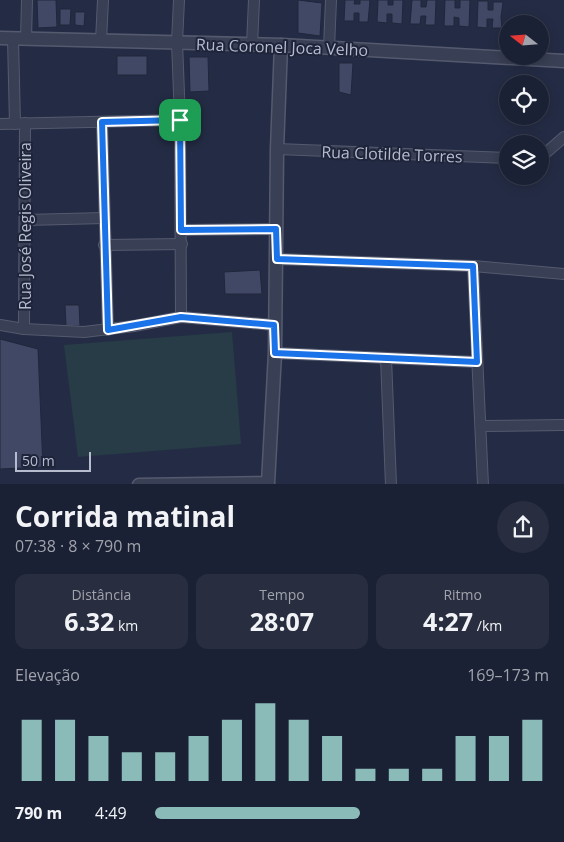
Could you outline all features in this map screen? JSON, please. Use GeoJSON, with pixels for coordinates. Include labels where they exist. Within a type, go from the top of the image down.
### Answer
{"type":"FeatureCollection","features":[{"type":"Feature","properties":{"kind":"street"},"geometry":{"type":"LineString","coordinates":[[26,39],[27,0]]}},
{"type":"Feature","properties":{"kind":"street"},"geometry":{"type":"LineString","coordinates":[[101,41],[103,0]]}},
{"type":"Feature","properties":{"kind":"street"},"geometry":{"type":"LineString","coordinates":[[178,0],[177,42],[182,244],[181,317]]}},
{"type":"Feature","properties":{"kind":"street"},"geometry":{"type":"LineString","coordinates":[[252,45],[254,0]]}},
{"type":"Feature","properties":{"kind":"street"},"geometry":{"type":"LineString","coordinates":[[329,48],[332,0]]}},
{"type":"Feature","properties":{"kind":"street","name":"Rua Coronel Joca Velho"},"geometry":{"type":"LineString","coordinates":[[6,38],[281,45],[564,61]]}},
{"type":"Feature","properties":{"kind":"street","name":"Rua José Regis Oliveira"},"geometry":{"type":"LineString","coordinates":[[6,38],[14,124]]}},
{"type":"Feature","properties":{"kind":"street"},"geometry":{"type":"LineString","coordinates":[[139,484],[268,484],[275,353],[277,149],[281,45]]}},
{"type":"Feature","properties":{"kind":"street"},"geometry":{"type":"LineString","coordinates":[[0,124],[180,120]]}},
{"type":"Feature","properties":{"kind":"street"},"geometry":{"type":"LineString","coordinates":[[102,122],[104,245],[108,330]]}},
{"type":"Feature","properties":{"kind":"street","name":"Rua José Regis Oliveira"},"geometry":{"type":"LineString","coordinates":[[24,330],[25,123]]}},
{"type":"Feature","properties":{"kind":"street"},"geometry":{"type":"LineString","coordinates":[[549,150],[564,137]]}},
{"type":"Feature","properties":{"kind":"street","name":"Rua Clotilde Torres"},"geometry":{"type":"LineString","coordinates":[[277,149],[499,158]]}},
{"type":"Feature","properties":{"kind":"street"},"geometry":{"type":"LineString","coordinates":[[26,220],[104,218]]}},
{"type":"Feature","properties":{"kind":"street"},"geometry":{"type":"LineString","coordinates":[[181,230],[276,229]]}},
{"type":"Feature","properties":{"kind":"street"},"geometry":{"type":"LineString","coordinates":[[104,245],[182,244]]}},
{"type":"Feature","properties":{"kind":"street"},"geometry":{"type":"LineString","coordinates":[[277,259],[473,266],[564,274]]}},
{"type":"Feature","properties":{"kind":"street"},"geometry":{"type":"LineString","coordinates":[[473,266],[483,484]]}},
{"type":"Feature","properties":{"kind":"street"},"geometry":{"type":"LineString","coordinates":[[0,325],[24,330],[84,332],[108,330],[181,317],[274,325]]}},
{"type":"Feature","properties":{"kind":"street"},"geometry":{"type":"LineString","coordinates":[[275,353],[477,362]]}},
{"type":"Feature","properties":{"kind":"street"},"geometry":{"type":"LineString","coordinates":[[386,358],[391,484]]}},
{"type":"Feature","properties":{"kind":"street"},"geometry":{"type":"LineString","coordinates":[[481,426],[564,424]]}},
{"type":"Feature","properties":{"kind":"shaded area"},"geometry":{"type":"Polygon","coordinates":[[[232,332],[241,444],[78,457],[64,345],[232,332]]]}},
{"type":"Feature","properties":{"kind":"building"},"geometry":{"type":"Polygon","coordinates":[[[37,0],[56,0],[57,27],[38,28],[37,0]]]}},
{"type":"Feature","properties":{"kind":"building"},"geometry":{"type":"Polygon","coordinates":[[[298,0],[322,3],[320,36],[298,33],[298,0]]]}},
{"type":"Feature","properties":{"kind":"building"},"geometry":{"type":"Polygon","coordinates":[[[345,0],[355,0],[354,4],[360,4],[360,0],[370,0],[368,22],[359,22],[359,13],[354,13],[354,21],[344,21],[345,0]]]}},
{"type":"Feature","properties":{"kind":"building"},"geometry":{"type":"Polygon","coordinates":[[[378,0],[388,0],[388,5],[393,5],[393,0],[403,0],[402,24],[392,23],[392,14],[387,14],[387,23],[377,22],[378,0]]]}},
{"type":"Feature","properties":{"kind":"building"},"geometry":{"type":"Polygon","coordinates":[[[412,0],[421,0],[421,7],[426,7],[427,0],[436,0],[435,25],[425,25],[426,16],[421,16],[420,24],[410,24],[412,0]]]}},
{"type":"Feature","properties":{"kind":"building"},"geometry":{"type":"Polygon","coordinates":[[[445,0],[455,0],[455,8],[460,8],[460,0],[470,0],[469,27],[459,26],[459,18],[454,17],[454,26],[444,26],[445,0]]]}},
{"type":"Feature","properties":{"kind":"building"},"geometry":{"type":"Polygon","coordinates":[[[478,1],[488,1],[488,10],[493,10],[493,2],[503,2],[501,15],[499,15],[499,28],[492,28],[493,19],[487,19],[487,28],[477,27],[478,1]]]}},
{"type":"Feature","properties":{"kind":"building"},"geometry":{"type":"Polygon","coordinates":[[[60,9],[71,9],[70,25],[60,25],[60,9]]]}},
{"type":"Feature","properties":{"kind":"building"},"geometry":{"type":"Polygon","coordinates":[[[75,12],[85,12],[84,26],[75,25],[75,12]]]}},
{"type":"Feature","properties":{"kind":"building"},"geometry":{"type":"Polygon","coordinates":[[[117,56],[147,56],[147,75],[117,75],[117,56]]]}},
{"type":"Feature","properties":{"kind":"building"},"geometry":{"type":"Polygon","coordinates":[[[189,57],[208,57],[209,91],[190,92],[189,57]]]}},
{"type":"Feature","properties":{"kind":"building"},"geometry":{"type":"Polygon","coordinates":[[[339,63],[353,63],[351,95],[339,92],[339,63]]]}},
{"type":"Feature","properties":{"kind":"building"},"geometry":{"type":"Polygon","coordinates":[[[260,270],[262,294],[225,294],[224,272],[260,270]]]}},
{"type":"Feature","properties":{"kind":"building"},"geometry":{"type":"Polygon","coordinates":[[[65,305],[79,305],[80,326],[66,326],[65,305]]]}},
{"type":"Feature","properties":{"kind":"building"},"geometry":{"type":"Polygon","coordinates":[[[0,339],[38,349],[43,467],[0,469],[0,339]]]}},
{"type":"Feature","properties":{"kind":"route"},"geometry":{"type":"LineString","coordinates":[[180,120],[181,230],[276,229],[277,259],[473,266],[477,362],[275,353],[274,325],[181,317],[108,330],[104,245],[102,122],[180,120]]}}]}
